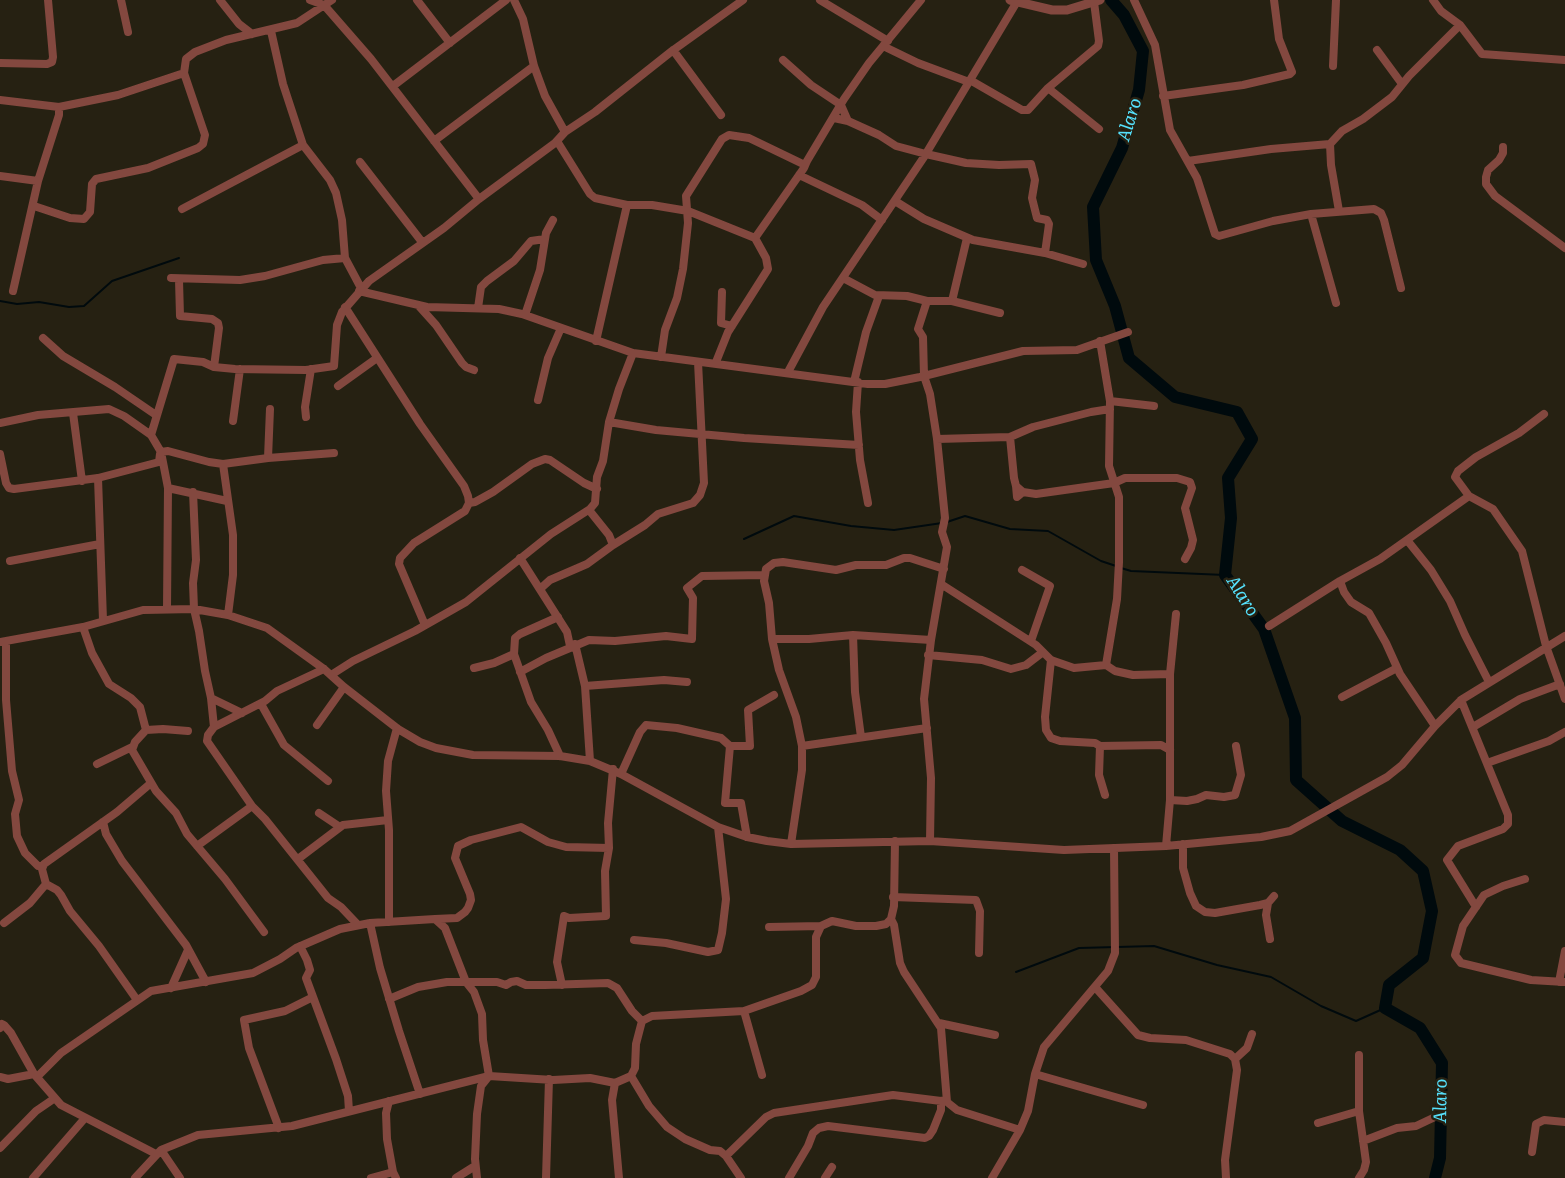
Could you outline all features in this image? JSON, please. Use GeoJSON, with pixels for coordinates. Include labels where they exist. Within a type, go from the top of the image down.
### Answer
{"type":"FeatureCollection","features":[{"type":"Feature","properties":{"kind":"street"},"geometry":{"type":"LineString","coordinates":[[0,63],[48,64],[52,62],[48,0]]}},
{"type":"Feature","properties":{"kind":"street"},"geometry":{"type":"LineString","coordinates":[[121,0],[128,32]]}},
{"type":"Feature","properties":{"kind":"street"},"geometry":{"type":"LineString","coordinates":[[220,0],[239,24],[252,34]]}},
{"type":"Feature","properties":{"kind":"street"},"geometry":{"type":"LineString","coordinates":[[310,0],[328,2],[479,199]]}},
{"type":"Feature","properties":{"kind":"street"},"geometry":{"type":"LineString","coordinates":[[417,0],[450,43]]}},
{"type":"Feature","properties":{"kind":"street"},"geometry":{"type":"LineString","coordinates":[[393,86],[506,0]]}},
{"type":"Feature","properties":{"kind":"street"},"geometry":{"type":"LineString","coordinates":[[514,0],[523,19],[544,96],[565,132]]}},
{"type":"Feature","properties":{"kind":"street"},"geometry":{"type":"LineString","coordinates":[[151,435],[174,359],[203,362],[214,367],[240,369],[311,369],[334,366],[337,325],[345,307],[360,290],[479,199],[525,167],[565,132],[595,112],[743,0]]}},
{"type":"Feature","properties":{"kind":"street"},"geometry":{"type":"LineString","coordinates":[[788,372],[823,308],[926,154],[970,81],[1015,1],[1052,10],[1067,10],[1097,1],[1099,40],[1098,46],[1048,88],[1032,108],[1022,110],[970,81],[918,63],[820,0]]}},
{"type":"Feature","properties":{"kind":"street"},"geometry":{"type":"LineString","coordinates":[[754,238],[806,165],[869,63],[921,0]]}},
{"type":"Feature","properties":{"kind":"street"},"geometry":{"type":"LineString","coordinates":[[1134,0],[1155,45],[1170,130],[1197,178],[1217,236],[1311,213],[1374,208],[1381,213],[1401,288]]}},
{"type":"Feature","properties":{"kind":"street"},"geometry":{"type":"LineString","coordinates":[[1163,96],[1243,85],[1290,74],[1292,72],[1279,39],[1274,0]]}},
{"type":"Feature","properties":{"kind":"street"},"geometry":{"type":"LineString","coordinates":[[1333,66],[1336,0]]}},
{"type":"Feature","properties":{"kind":"street"},"geometry":{"type":"LineString","coordinates":[[1433,0],[1441,11],[1460,25],[1482,54],[1565,60]]}},
{"type":"Feature","properties":{"kind":"street"},"geometry":{"type":"LineString","coordinates":[[34,206],[70,218],[84,219],[90,212],[92,184],[96,178],[148,168],[203,144],[205,139],[203,127],[184,73],[186,59],[195,52],[226,40],[297,23],[328,2]]}},
{"type":"Feature","properties":{"kind":"street"},"geometry":{"type":"LineString","coordinates":[[1188,161],[1271,149],[1330,144],[1342,131],[1363,119],[1392,97],[1460,25]]}},
{"type":"Feature","properties":{"kind":"street"},"geometry":{"type":"LineString","coordinates":[[271,31],[283,84],[303,145],[330,180],[336,193],[342,220],[345,258],[360,290]]}},
{"type":"Feature","properties":{"kind":"street"},"geometry":{"type":"LineString","coordinates":[[674,50],[721,115]]}},
{"type":"Feature","properties":{"kind":"street"},"geometry":{"type":"LineString","coordinates":[[1377,50],[1402,84]]}},
{"type":"Feature","properties":{"kind":"street"},"geometry":{"type":"LineString","coordinates":[[783,60],[811,85],[841,105],[848,121]]}},
{"type":"Feature","properties":{"kind":"street"},"geometry":{"type":"LineString","coordinates":[[434,141],[534,66]]}},
{"type":"Feature","properties":{"kind":"street"},"geometry":{"type":"LineString","coordinates":[[0,100],[59,107],[118,95],[184,73]]}},
{"type":"Feature","properties":{"kind":"street"},"geometry":{"type":"LineString","coordinates":[[1048,88],[1099,129]]}},
{"type":"Feature","properties":{"kind":"street"},"geometry":{"type":"LineString","coordinates":[[13,291],[38,181],[59,115],[59,107]]}},
{"type":"Feature","properties":{"kind":"street"},"geometry":{"type":"LineString","coordinates":[[834,118],[848,121],[879,135],[896,146],[926,154],[966,163],[1031,164],[1035,180],[1032,198],[1037,219],[1047,220],[1049,224],[1045,253]]}},
{"type":"Feature","properties":{"kind":"street"},"geometry":{"type":"LineString","coordinates":[[661,357],[665,330],[677,298],[683,269],[688,192],[726,136],[749,138],[806,165]]}},
{"type":"Feature","properties":{"kind":"street"},"geometry":{"type":"LineString","coordinates":[[557,141],[590,194],[595,198],[627,205],[652,205],[688,212],[754,238],[766,258],[768,269],[732,326],[722,344],[716,362]]}},
{"type":"Feature","properties":{"kind":"street"},"geometry":{"type":"LineString","coordinates":[[1330,144],[1331,165],[1340,211]]}},
{"type":"Feature","properties":{"kind":"street"},"geometry":{"type":"LineString","coordinates":[[182,209],[303,145]]}},
{"type":"Feature","properties":{"kind":"street"},"geometry":{"type":"LineString","coordinates":[[1503,147],[1499,160],[1488,170],[1486,184],[1495,196],[1565,248]]}},
{"type":"Feature","properties":{"kind":"street"},"geometry":{"type":"LineString","coordinates":[[360,162],[422,242]]}},
{"type":"Feature","properties":{"kind":"street"},"geometry":{"type":"LineString","coordinates":[[799,175],[862,205],[882,220]]}},
{"type":"Feature","properties":{"kind":"street"},"geometry":{"type":"LineString","coordinates":[[0,176],[38,181]]}},
{"type":"Feature","properties":{"kind":"street"},"geometry":{"type":"LineString","coordinates":[[895,201],[924,219],[967,238],[1045,253],[1083,264]]}},
{"type":"Feature","properties":{"kind":"street"},"geometry":{"type":"LineString","coordinates":[[596,341],[627,205]]}},
{"type":"Feature","properties":{"kind":"street"},"geometry":{"type":"LineString","coordinates":[[1311,213],[1336,303]]}},
{"type":"Feature","properties":{"kind":"street"},"geometry":{"type":"LineString","coordinates":[[525,315],[540,270],[545,238],[553,220]]}},
{"type":"Feature","properties":{"kind":"street"},"geometry":{"type":"LineString","coordinates":[[478,308],[481,287],[514,261],[531,241],[545,238]]}},
{"type":"Feature","properties":{"kind":"street"},"geometry":{"type":"LineString","coordinates":[[952,301],[967,238]]}},
{"type":"Feature","properties":{"kind":"street"},"geometry":{"type":"LineString","coordinates":[[214,367],[218,323],[212,319],[180,316],[175,279],[240,280],[265,276],[323,260],[345,258]]}},
{"type":"Feature","properties":{"kind":"street"},"geometry":{"type":"LineString","coordinates":[[843,278],[879,296],[907,296],[927,302],[952,301],[1000,314]]}},
{"type":"Feature","properties":{"kind":"street"},"geometry":{"type":"LineString","coordinates":[[360,290],[427,307],[499,309],[525,315],[633,353],[885,384],[1023,351],[1070,351],[1128,332]]}},
{"type":"Feature","properties":{"kind":"street"},"geometry":{"type":"LineString","coordinates":[[722,292],[721,323],[732,326]]}},
{"type":"Feature","properties":{"kind":"street"},"geometry":{"type":"LineString","coordinates":[[868,503],[859,445],[856,382],[866,332],[879,296]]}},
{"type":"Feature","properties":{"kind":"street"},"geometry":{"type":"LineString","coordinates":[[927,302],[918,329],[923,337],[924,376],[930,394],[937,439],[945,518],[942,532],[947,547],[928,655],[924,699],[931,778],[930,841]]}},
{"type":"Feature","properties":{"kind":"street"},"geometry":{"type":"LineString","coordinates":[[418,305],[436,325],[462,363],[474,370]]}},
{"type":"Feature","properties":{"kind":"street"},"geometry":{"type":"LineString","coordinates":[[345,307],[464,486],[469,503],[465,511],[414,543],[400,558],[399,564],[425,625]]}},
{"type":"Feature","properties":{"kind":"street"},"geometry":{"type":"LineString","coordinates":[[538,400],[548,358],[561,328]]}},
{"type":"Feature","properties":{"kind":"street"},"geometry":{"type":"LineString","coordinates":[[43,338],[63,356],[156,415]]}},
{"type":"Feature","properties":{"kind":"street"},"geometry":{"type":"LineString","coordinates":[[1100,341],[1110,405],[1109,466],[1119,496],[1117,599],[1106,665]]}},
{"type":"Feature","properties":{"kind":"street"},"geometry":{"type":"LineString","coordinates":[[331,675],[353,661],[466,602],[551,534],[589,510],[595,503],[609,422],[633,353]]}},
{"type":"Feature","properties":{"kind":"street"},"geometry":{"type":"LineString","coordinates":[[338,386],[377,358]]}},
{"type":"Feature","properties":{"kind":"street"},"geometry":{"type":"LineString","coordinates":[[540,589],[550,580],[587,564],[658,514],[693,503],[700,495],[704,483],[698,362]]}},
{"type":"Feature","properties":{"kind":"street"},"geometry":{"type":"LineString","coordinates":[[233,421],[240,369]]}},
{"type":"Feature","properties":{"kind":"street"},"geometry":{"type":"LineString","coordinates":[[306,417],[305,407],[311,369]]}},
{"type":"Feature","properties":{"kind":"street"},"geometry":{"type":"LineString","coordinates":[[937,439],[1010,437],[1034,427],[1110,405],[1154,406]]}},
{"type":"Feature","properties":{"kind":"street"},"geometry":{"type":"LineString","coordinates":[[0,423],[38,415],[109,409],[124,416],[151,435],[161,452],[168,488],[167,609]]}},
{"type":"Feature","properties":{"kind":"street"},"geometry":{"type":"LineString","coordinates":[[268,458],[270,409]]}},
{"type":"Feature","properties":{"kind":"street"},"geometry":{"type":"LineString","coordinates":[[73,413],[82,481]]}},
{"type":"Feature","properties":{"kind":"street"},"geometry":{"type":"LineString","coordinates":[[1544,414],[1519,433],[1476,457],[1458,471],[1455,477],[1469,496],[1493,509],[1522,551],[1546,646],[1565,699]]}},
{"type":"Feature","properties":{"kind":"street"},"geometry":{"type":"LineString","coordinates":[[609,422],[656,430],[859,445]]}},
{"type":"Feature","properties":{"kind":"street"},"geometry":{"type":"LineString","coordinates":[[1010,437],[1020,489],[1036,494],[1114,483],[1125,478],[1186,479],[1191,482],[1192,488],[1185,508],[1193,540],[1185,559]]}},
{"type":"Feature","properties":{"kind":"street"},"geometry":{"type":"LineString","coordinates":[[161,452],[168,451],[223,464],[334,453]]}},
{"type":"Feature","properties":{"kind":"street"},"geometry":{"type":"LineString","coordinates":[[0,454],[6,483],[9,488],[14,489],[82,481],[159,462],[161,452]]}},
{"type":"Feature","properties":{"kind":"street"},"geometry":{"type":"LineString","coordinates":[[469,503],[476,502],[532,464],[545,459],[597,489]]}},
{"type":"Feature","properties":{"kind":"street"},"geometry":{"type":"LineString","coordinates":[[223,464],[233,535],[234,560],[228,615]]}},
{"type":"Feature","properties":{"kind":"street"},"geometry":{"type":"LineString","coordinates":[[98,477],[103,620]]}},
{"type":"Feature","properties":{"kind":"street"},"geometry":{"type":"LineString","coordinates":[[168,488],[227,501]]}},
{"type":"Feature","properties":{"kind":"street"},"geometry":{"type":"LineString","coordinates":[[193,492],[196,560],[193,583],[194,609],[211,698],[214,728]]}},
{"type":"Feature","properties":{"kind":"street"},"geometry":{"type":"LineString","coordinates":[[1269,626],[1340,581],[1380,559],[1469,496]]}},
{"type":"Feature","properties":{"kind":"street"},"geometry":{"type":"LineString","coordinates":[[589,510],[614,545]]}},
{"type":"Feature","properties":{"kind":"street"},"geometry":{"type":"LineString","coordinates":[[1407,540],[1431,570],[1450,601],[1489,682]]}},
{"type":"Feature","properties":{"kind":"street"},"geometry":{"type":"LineString","coordinates":[[10,561],[100,544]]}},
{"type":"Feature","properties":{"kind":"street"},"geometry":{"type":"LineString","coordinates":[[520,558],[573,645],[585,686],[591,761]]}},
{"type":"Feature","properties":{"kind":"street"},"geometry":{"type":"LineString","coordinates":[[791,844],[802,770],[802,746],[796,717],[779,670],[772,639],[764,574],[770,565],[783,562],[836,570],[856,565],[886,565],[904,558],[918,559],[944,568]]}},
{"type":"Feature","properties":{"kind":"street"},"geometry":{"type":"LineString","coordinates":[[1022,570],[1050,586],[1031,641]]}},
{"type":"Feature","properties":{"kind":"street"},"geometry":{"type":"LineString","coordinates":[[520,672],[573,645],[589,640],[615,641],[666,636],[692,639],[693,598],[687,588],[702,576],[764,574]]}},
{"type":"Feature","properties":{"kind":"street"},"geometry":{"type":"LineString","coordinates":[[1340,581],[1351,602],[1369,613],[1397,668],[1435,726]]}},
{"type":"Feature","properties":{"kind":"street"},"geometry":{"type":"LineString","coordinates":[[940,584],[1031,641],[1051,660],[1074,668],[1106,665],[1115,671],[1132,675],[1170,674]]}},
{"type":"Feature","properties":{"kind":"street"},"geometry":{"type":"LineString","coordinates":[[151,783],[43,866],[38,866],[25,854],[17,836],[15,814],[20,800],[12,771],[3,642],[83,627],[143,610],[194,609],[228,615],[267,628],[324,669],[396,728],[436,748],[473,755],[560,756],[591,761],[621,774],[718,827],[747,837],[791,844],[930,841],[1064,850],[1166,846],[1290,831],[1371,787],[1402,765],[1461,700],[1565,636]]}},
{"type":"Feature","properties":{"kind":"street"},"geometry":{"type":"LineString","coordinates":[[1166,846],[1170,800],[1170,674],[1176,614]]}},
{"type":"Feature","properties":{"kind":"street"},"geometry":{"type":"LineString","coordinates":[[558,617],[515,638],[514,654],[531,702],[560,756]]}},
{"type":"Feature","properties":{"kind":"street"},"geometry":{"type":"LineString","coordinates":[[83,627],[92,653],[109,684],[131,698],[140,707],[146,730]]}},
{"type":"Feature","properties":{"kind":"street"},"geometry":{"type":"LineString","coordinates":[[772,639],[809,639],[853,635],[931,640]]}},
{"type":"Feature","properties":{"kind":"street"},"geometry":{"type":"LineString","coordinates":[[853,635],[855,692],[861,737]]}},
{"type":"Feature","properties":{"kind":"street"},"geometry":{"type":"LineString","coordinates":[[928,655],[982,660],[1011,669],[1026,665],[1043,652]]}},
{"type":"Feature","properties":{"kind":"street"},"geometry":{"type":"LineString","coordinates":[[474,668],[494,663],[514,654]]}},
{"type":"Feature","properties":{"kind":"street"},"geometry":{"type":"LineString","coordinates":[[1051,660],[1045,717],[1046,730],[1051,738],[1060,741],[1095,743],[1100,746],[1161,745],[1170,750]]}},
{"type":"Feature","properties":{"kind":"street"},"geometry":{"type":"LineString","coordinates":[[1342,697],[1397,668]]}},
{"type":"Feature","properties":{"kind":"street"},"geometry":{"type":"LineString","coordinates":[[324,669],[214,728],[208,735],[207,741],[252,806],[328,898],[341,907],[358,925]]}},
{"type":"Feature","properties":{"kind":"street"},"geometry":{"type":"LineString","coordinates":[[585,686],[664,680],[687,682]]}},
{"type":"Feature","properties":{"kind":"street"},"geometry":{"type":"LineString","coordinates":[[1473,727],[1520,699],[1560,684]]}},
{"type":"Feature","properties":{"kind":"street"},"geometry":{"type":"LineString","coordinates":[[317,725],[344,687]]}},
{"type":"Feature","properties":{"kind":"street"},"geometry":{"type":"LineString","coordinates":[[621,774],[640,732],[646,725],[715,735],[730,746],[750,746],[748,710],[774,695]]}},
{"type":"Feature","properties":{"kind":"street"},"geometry":{"type":"LineString","coordinates":[[211,698],[242,713]]}},
{"type":"Feature","properties":{"kind":"street"},"geometry":{"type":"LineString","coordinates":[[1461,700],[1508,815],[1508,824],[1503,829],[1458,846],[1447,860],[1476,907]]}},
{"type":"Feature","properties":{"kind":"street"},"geometry":{"type":"LineString","coordinates":[[261,704],[284,745],[328,780]]}},
{"type":"Feature","properties":{"kind":"street"},"geometry":{"type":"LineString","coordinates":[[389,922],[386,791],[388,761],[396,728]]}},
{"type":"Feature","properties":{"kind":"street"},"geometry":{"type":"LineString","coordinates":[[802,746],[927,728]]}},
{"type":"Feature","properties":{"kind":"street"},"geometry":{"type":"LineString","coordinates":[[97,764],[132,747],[146,730],[188,731]]}},
{"type":"Feature","properties":{"kind":"street"},"geometry":{"type":"LineString","coordinates":[[1487,763],[1549,741],[1565,732]]}},
{"type":"Feature","properties":{"kind":"street"},"geometry":{"type":"LineString","coordinates":[[730,746],[725,803],[741,803],[747,837]]}},
{"type":"Feature","properties":{"kind":"street"},"geometry":{"type":"LineString","coordinates":[[1100,746],[1099,775],[1105,795]]}},
{"type":"Feature","properties":{"kind":"street"},"geometry":{"type":"LineString","coordinates":[[1170,800],[1187,801],[1197,800],[1206,795],[1224,797],[1235,795],[1241,775],[1236,746]]}},
{"type":"Feature","properties":{"kind":"street"},"geometry":{"type":"LineString","coordinates":[[132,747],[156,791],[177,813],[187,834],[225,879],[264,932]]}},
{"type":"Feature","properties":{"kind":"street"},"geometry":{"type":"LineString","coordinates":[[561,985],[557,962],[564,916],[569,918],[606,916],[605,871],[609,848],[608,824],[613,770]]}},
{"type":"Feature","properties":{"kind":"street"},"geometry":{"type":"LineString","coordinates":[[197,846],[252,806]]}},
{"type":"Feature","properties":{"kind":"street"},"geometry":{"type":"LineString","coordinates":[[319,813],[340,827]]}},
{"type":"Feature","properties":{"kind":"street"},"geometry":{"type":"LineString","coordinates":[[298,859],[342,825],[388,820]]}},
{"type":"Feature","properties":{"kind":"street"},"geometry":{"type":"LineString","coordinates":[[103,822],[106,834],[122,861],[188,950],[206,982]]}},
{"type":"Feature","properties":{"kind":"street"},"geometry":{"type":"LineString","coordinates":[[0,1077],[8,1079],[36,1075],[61,1053],[151,991],[253,974],[300,946],[340,929],[370,923],[457,918],[465,912],[471,900],[455,858],[458,846],[471,840],[521,827],[548,842],[566,847],[609,848]]}},
{"type":"Feature","properties":{"kind":"street"},"geometry":{"type":"LineString","coordinates":[[634,940],[666,943],[708,952],[718,950],[726,899],[718,827]]}},
{"type":"Feature","properties":{"kind":"street"},"geometry":{"type":"LineString","coordinates":[[789,1178],[813,1133],[819,1128],[828,1126],[925,1138],[933,1130],[944,1101],[944,1045],[939,1023],[904,972],[891,919],[895,841]]}},
{"type":"Feature","properties":{"kind":"street"},"geometry":{"type":"LineString","coordinates":[[1182,844],[1183,868],[1196,906],[1205,912],[1215,913],[1268,903]]}},
{"type":"Feature","properties":{"kind":"street"},"geometry":{"type":"LineString","coordinates":[[992,1178],[1020,1130],[1028,1111],[1035,1074],[1044,1047],[1108,971],[1115,953],[1114,848]]}},
{"type":"Feature","properties":{"kind":"street"},"geometry":{"type":"LineString","coordinates":[[43,866],[46,884],[61,895],[70,911],[99,946],[137,1000]]}},
{"type":"Feature","properties":{"kind":"street"},"geometry":{"type":"LineString","coordinates":[[1526,879],[1484,895],[1463,926],[1455,955],[1461,963],[1531,980],[1562,982],[1565,951]]}},
{"type":"Feature","properties":{"kind":"street"},"geometry":{"type":"LineString","coordinates":[[4,923],[30,903],[46,884]]}},
{"type":"Feature","properties":{"kind":"street"},"geometry":{"type":"LineString","coordinates":[[1270,939],[1266,915],[1268,903],[1274,896]]}},
{"type":"Feature","properties":{"kind":"street"},"geometry":{"type":"LineString","coordinates":[[893,897],[976,900],[980,911],[979,952]]}},
{"type":"Feature","properties":{"kind":"street"},"geometry":{"type":"LineString","coordinates":[[435,919],[445,928],[466,982],[474,992],[482,1014],[483,1040],[489,1076],[481,1086],[477,1114],[477,1178]]}},
{"type":"Feature","properties":{"kind":"street"},"geometry":{"type":"LineString","coordinates":[[769,927],[821,926],[831,921],[856,926],[876,926],[886,924],[891,919]]}},
{"type":"Feature","properties":{"kind":"street"},"geometry":{"type":"LineString","coordinates":[[445,928],[450,920]]}},
{"type":"Feature","properties":{"kind":"street"},"geometry":{"type":"LineString","coordinates":[[370,923],[389,999],[420,1094]]}},
{"type":"Feature","properties":{"kind":"street"},"geometry":{"type":"LineString","coordinates":[[135,1178],[159,1152],[198,1135],[279,1128],[489,1076],[549,1079],[590,1078],[615,1083],[631,1076],[635,1068],[636,1044],[642,1021],[652,1016],[744,1011],[812,985],[816,977],[816,937],[821,926]]}},
{"type":"Feature","properties":{"kind":"street"},"geometry":{"type":"LineString","coordinates":[[300,946],[310,970],[306,978],[339,1068],[348,1096],[349,1111]]}},
{"type":"Feature","properties":{"kind":"street"},"geometry":{"type":"LineString","coordinates":[[171,988],[188,950]]}},
{"type":"Feature","properties":{"kind":"street"},"geometry":{"type":"LineString","coordinates":[[389,999],[418,987],[466,982],[497,982],[506,985],[511,981],[526,985],[612,984],[642,1021]]}},
{"type":"Feature","properties":{"kind":"street"},"geometry":{"type":"LineString","coordinates":[[1095,987],[1138,1035],[1186,1040],[1230,1054],[1235,1059],[1237,1070],[1225,1160],[1226,1178]]}},
{"type":"Feature","properties":{"kind":"street"},"geometry":{"type":"LineString","coordinates":[[279,1128],[249,1048],[244,1020],[285,1011],[313,997]]}},
{"type":"Feature","properties":{"kind":"street"},"geometry":{"type":"LineString","coordinates":[[744,1011],[762,1075]]}},
{"type":"Feature","properties":{"kind":"street"},"geometry":{"type":"LineString","coordinates":[[939,1023],[995,1035]]}},
{"type":"Feature","properties":{"kind":"street"},"geometry":{"type":"LineString","coordinates":[[0,1028],[2,1024],[11,1033],[36,1075],[61,1106],[159,1152],[180,1178]]}},
{"type":"Feature","properties":{"kind":"street"},"geometry":{"type":"LineString","coordinates":[[1235,1059],[1247,1048],[1252,1034]]}},
{"type":"Feature","properties":{"kind":"street"},"geometry":{"type":"LineString","coordinates":[[1359,1055],[1359,1111],[1366,1162],[1359,1178]]}},
{"type":"Feature","properties":{"kind":"street"},"geometry":{"type":"LineString","coordinates":[[1035,1074],[1143,1105]]}},
{"type":"Feature","properties":{"kind":"street"},"geometry":{"type":"LineString","coordinates":[[631,1076],[649,1106],[667,1127],[710,1150],[720,1151],[741,1178]]}},
{"type":"Feature","properties":{"kind":"street"},"geometry":{"type":"LineString","coordinates":[[546,1178],[549,1079]]}},
{"type":"Feature","properties":{"kind":"street"},"geometry":{"type":"LineString","coordinates":[[615,1083],[612,1100],[619,1178]]}},
{"type":"Feature","properties":{"kind":"street"},"geometry":{"type":"LineString","coordinates":[[726,1156],[766,1117],[774,1113],[893,1095],[944,1101],[957,1110],[1020,1130]]}},
{"type":"Feature","properties":{"kind":"street"},"geometry":{"type":"LineString","coordinates":[[0,1148],[36,1111],[55,1098]]}},
{"type":"Feature","properties":{"kind":"street"},"geometry":{"type":"LineString","coordinates":[[371,1178],[395,1175],[387,1139],[386,1113],[389,1101]]}},
{"type":"Feature","properties":{"kind":"street"},"geometry":{"type":"LineString","coordinates":[[1318,1123],[1359,1111]]}},
{"type":"Feature","properties":{"kind":"street"},"geometry":{"type":"LineString","coordinates":[[1363,1141],[1397,1128],[1416,1126],[1435,1117]]}},
{"type":"Feature","properties":{"kind":"street"},"geometry":{"type":"LineString","coordinates":[[33,1178],[85,1118]]}},
{"type":"Feature","properties":{"kind":"street"},"geometry":{"type":"LineString","coordinates":[[1532,1152],[1536,1124],[1544,1120],[1565,1122]]}},
{"type":"Feature","properties":{"kind":"street"},"geometry":{"type":"LineString","coordinates":[[456,1178],[476,1166]]}},
{"type":"Feature","properties":{"kind":"street"},"geometry":{"type":"LineString","coordinates":[[825,1178],[832,1167]]}},
{"type":"Feature","properties":{"kind":"waterway","name":"Alaro"},"geometry":{"type":"LineString","coordinates":[[1111,0],[1124,15],[1143,51],[1139,90],[1122,148],[1093,207],[1096,260],[1115,306],[1129,358],[1175,397],[1237,412],[1252,439],[1228,478],[1231,518],[1225,575],[1264,629],[1295,718],[1296,780],[1342,821],[1400,850],[1423,871],[1432,911],[1423,958],[1389,985],[1385,1008],[1420,1028],[1442,1063],[1440,1158],[1435,1178]]}},
{"type":"Feature","properties":{"kind":"waterway"},"geometry":{"type":"LineString","coordinates":[[0,301],[17,304],[39,302],[69,307],[84,306],[112,281],[179,258]]}},
{"type":"Feature","properties":{"kind":"waterway"},"geometry":{"type":"LineString","coordinates":[[744,539],[794,516],[851,526],[894,530],[942,523]]}},
{"type":"Feature","properties":{"kind":"waterway"},"geometry":{"type":"LineString","coordinates":[[947,522],[965,516],[1010,529],[1048,531],[1101,561],[1116,566]]}},
{"type":"Feature","properties":{"kind":"waterway"},"geometry":{"type":"LineString","coordinates":[[1121,568],[1131,571],[1225,575]]}},
{"type":"Feature","properties":{"kind":"waterway"},"geometry":{"type":"LineString","coordinates":[[1016,972],[1079,948],[1154,946],[1217,965],[1271,977],[1321,1006],[1356,1021],[1385,1008]]}}]}
